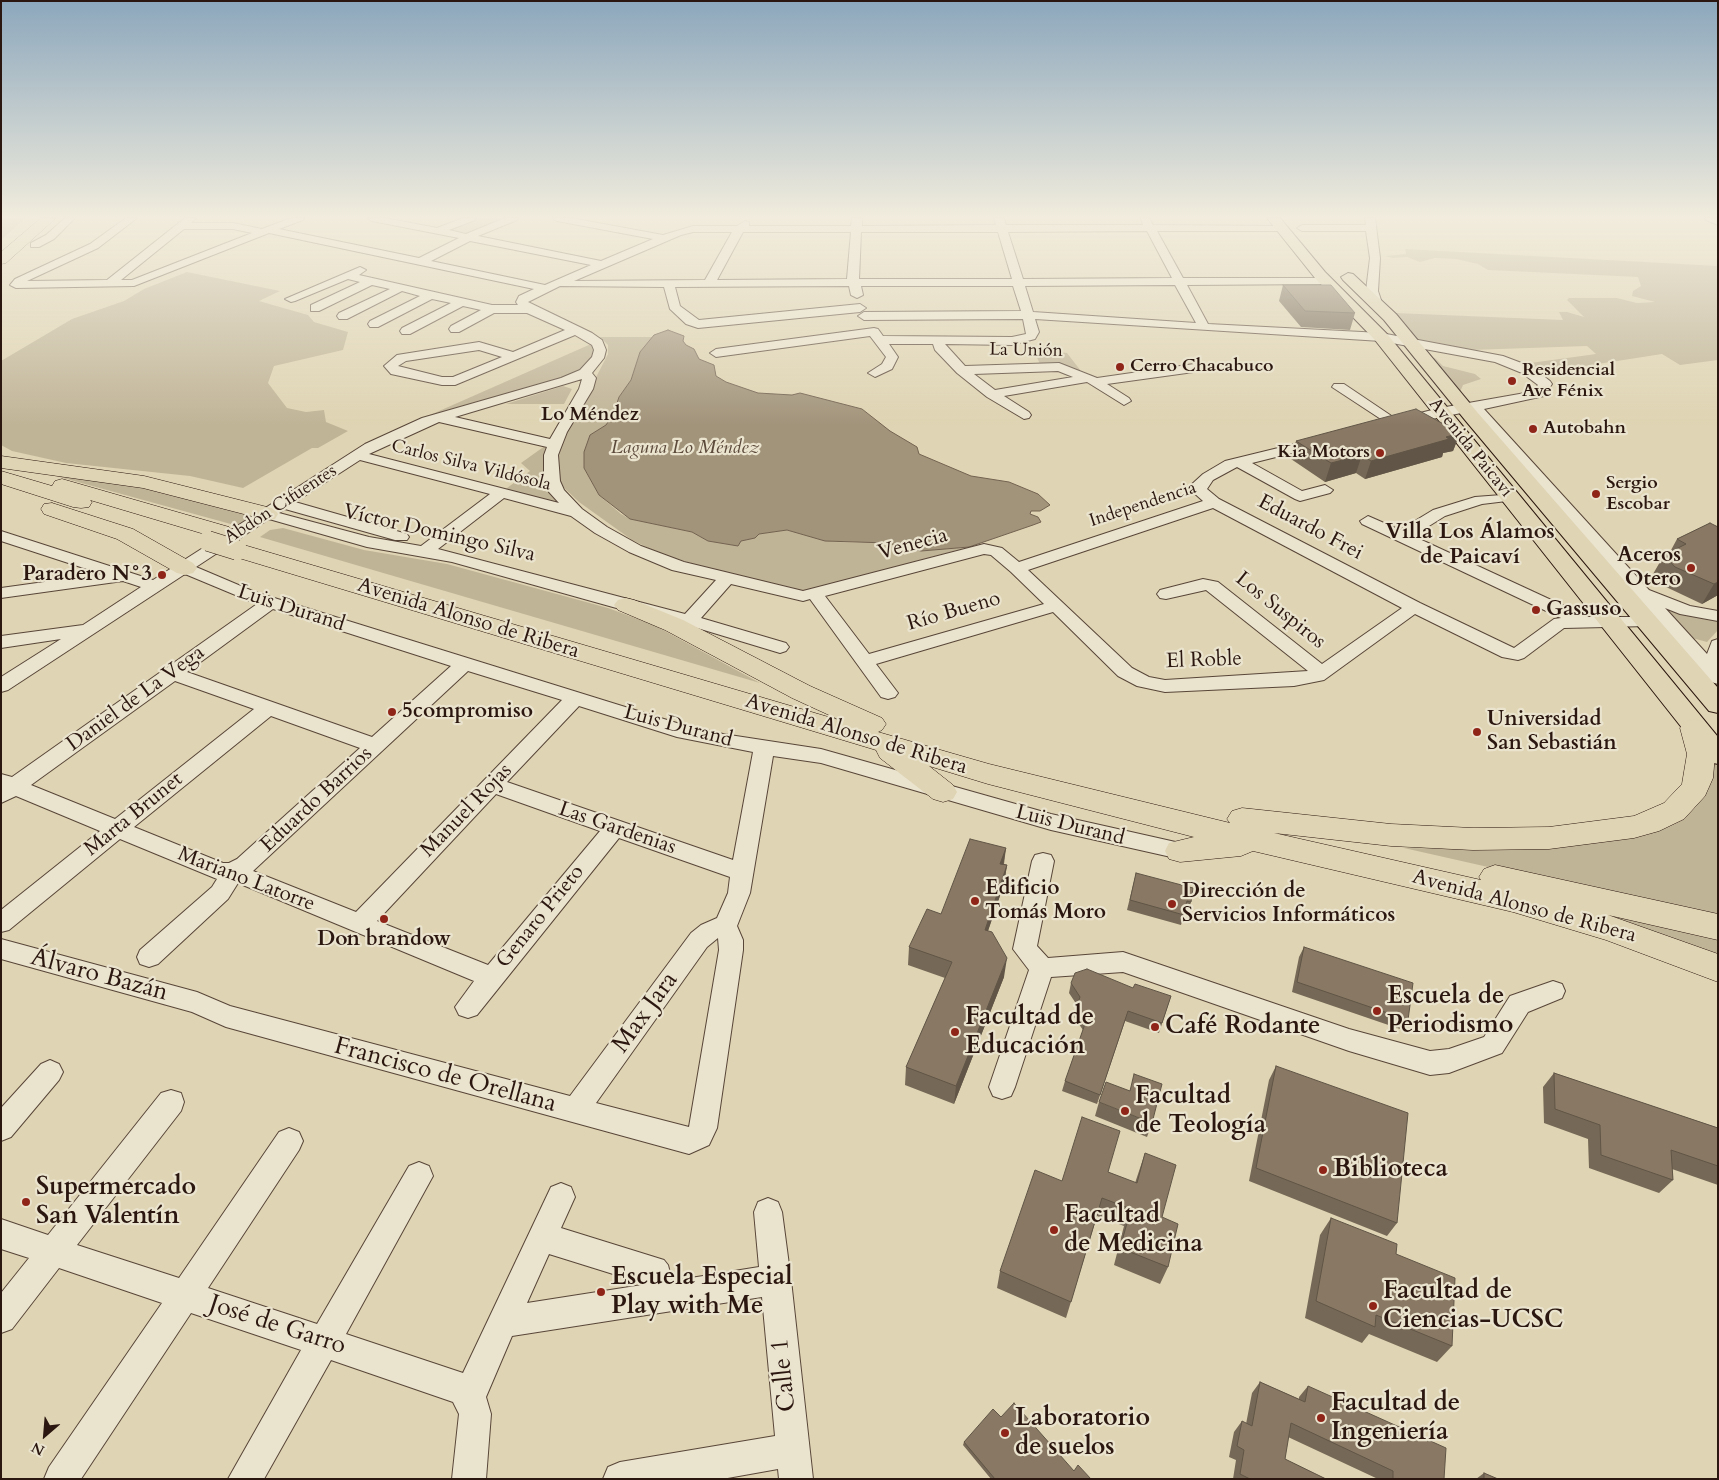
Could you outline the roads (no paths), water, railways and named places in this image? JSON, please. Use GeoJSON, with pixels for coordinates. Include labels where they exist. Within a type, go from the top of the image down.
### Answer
{"type":"FeatureCollection","features":[{"type":"Feature","properties":{"kind":"highway"},"geometry":{"type":"LineString","coordinates":[[1,464],[144,482],[275,509]]}},
{"type":"Feature","properties":{"kind":"highway","name":"Avenida Alonso de Ribera"},"geometry":{"type":"LineString","coordinates":[[1,464],[229,541]]}},
{"type":"Feature","properties":{"kind":"highway","name":"Avenida Alonso de Ribera"},"geometry":{"type":"LineString","coordinates":[[1,477],[229,541],[877,734],[1048,790],[1550,910],[1612,929],[1718,968]]}},
{"type":"Feature","properties":{"kind":"highway"},"geometry":{"type":"LineString","coordinates":[[1,490],[125,534],[185,568]]}},
{"type":"Feature","properties":{"kind":"highway"},"geometry":{"type":"LineString","coordinates":[[626,605],[674,625],[877,734],[899,757],[943,792]]}},
{"type":"Feature","properties":{"kind":"highway"},"geometry":{"type":"LineString","coordinates":[[1242,819],[1391,835],[1473,839],[1548,838],[1634,827],[1649,823],[1674,811],[1695,789],[1701,766],[1694,728]]}},
{"type":"Feature","properties":{"kind":"highway","name":"Avenida Alonso de Ribera"},"geometry":{"type":"LineString","coordinates":[[877,734],[1100,787],[1718,927]]}},
{"type":"Feature","properties":{"kind":"highway"},"geometry":{"type":"LineString","coordinates":[[1180,851],[1235,845],[1295,849]]}},
{"type":"Feature","properties":{"kind":"main road","name":"Avenida Paicaví"},"geometry":{"type":"LineString","coordinates":[[1332,287],[1361,314],[1381,337],[1694,728],[1718,755]]}},
{"type":"Feature","properties":{"kind":"main road","name":"Avenida Paicaví"},"geometry":{"type":"LineString","coordinates":[[1359,287],[1376,303],[1470,407],[1718,705]]}},
{"type":"Feature","properties":{"kind":"street"},"geometry":{"type":"LineString","coordinates":[[292,299],[318,287]]}},
{"type":"Feature","properties":{"kind":"street"},"geometry":{"type":"LineString","coordinates":[[315,308],[358,287]]}},
{"type":"Feature","properties":{"kind":"street"},"geometry":{"type":"LineString","coordinates":[[396,287],[492,309],[528,309]]}},
{"type":"Feature","properties":{"kind":"street"},"geometry":{"type":"LineString","coordinates":[[548,287],[523,298],[522,304],[528,309],[592,338],[600,346],[598,358],[585,373],[588,378],[586,390],[554,444],[550,463],[552,481],[557,492],[576,512]]}},
{"type":"Feature","properties":{"kind":"street"},"geometry":{"type":"LineString","coordinates":[[670,287],[674,306],[690,321],[698,324],[862,312],[1028,315],[1381,337],[1409,340],[1505,361],[1527,370],[1545,384],[1542,391],[1530,396],[1440,412],[1374,428]]}},
{"type":"Feature","properties":{"kind":"street"},"geometry":{"type":"LineString","coordinates":[[856,287],[862,312],[892,360],[887,366],[875,373]]}},
{"type":"Feature","properties":{"kind":"street"},"geometry":{"type":"LineString","coordinates":[[716,353],[877,336],[939,342],[1024,339],[1031,336],[1034,332],[1021,287]]}},
{"type":"Feature","properties":{"kind":"street"},"geometry":{"type":"LineString","coordinates":[[1182,287],[1204,327]]}},
{"type":"Feature","properties":{"kind":"street"},"geometry":{"type":"LineString","coordinates":[[1372,287],[1376,303]]}},
{"type":"Feature","properties":{"kind":"street"},"geometry":{"type":"LineString","coordinates":[[343,316],[400,288]]}},
{"type":"Feature","properties":{"kind":"street"},"geometry":{"type":"LineString","coordinates":[[374,324],[430,295]]}},
{"type":"Feature","properties":{"kind":"street"},"geometry":{"type":"LineString","coordinates":[[406,331],[461,302]]}},
{"type":"Feature","properties":{"kind":"street"},"geometry":{"type":"LineString","coordinates":[[455,330],[492,309]]}},
{"type":"Feature","properties":{"kind":"street"},"geometry":{"type":"LineString","coordinates":[[513,357],[488,347],[479,346],[402,358],[390,366],[396,371],[451,382],[513,357],[576,330]]}},
{"type":"Feature","properties":{"kind":"street"},"geometry":{"type":"LineString","coordinates":[[939,342],[939,347],[962,370],[992,394],[1024,415]]}},
{"type":"Feature","properties":{"kind":"street","name":"La Unión"},"geometry":{"type":"LineString","coordinates":[[962,370],[1059,367],[1092,380],[1124,401]]}},
{"type":"Feature","properties":{"kind":"street"},"geometry":{"type":"LineString","coordinates":[[992,394],[1201,367]]}},
{"type":"Feature","properties":{"kind":"street","name":"Abdón Cifuentes"},"geometry":{"type":"LineString","coordinates":[[1,686],[157,587],[357,456],[392,436],[438,418],[566,381],[585,373]]}},
{"type":"Feature","properties":{"kind":"street"},"geometry":{"type":"LineString","coordinates":[[1339,387],[1393,423]]}},
{"type":"Feature","properties":{"kind":"street","name":"Avenida Paicaví"},"geometry":{"type":"LineString","coordinates":[[1470,407],[1642,592],[1718,678]]}},
{"type":"Feature","properties":{"kind":"street"},"geometry":{"type":"LineString","coordinates":[[438,418],[554,444]]}},
{"type":"Feature","properties":{"kind":"street","name":"Independencia"},"geometry":{"type":"LineString","coordinates":[[1214,502],[1200,492],[1200,485],[1215,471],[1239,462],[1335,438]]}},
{"type":"Feature","properties":{"kind":"street","name":"Carlos Silva Vildósola"},"geometry":{"type":"LineString","coordinates":[[357,456],[576,512]]}},
{"type":"Feature","properties":{"kind":"street"},"geometry":{"type":"LineString","coordinates":[[1239,462],[1300,496],[1326,490]]}},
{"type":"Feature","properties":{"kind":"street"},"geometry":{"type":"LineString","coordinates":[[419,546],[500,493]]}},
{"type":"Feature","properties":{"kind":"street"},"geometry":{"type":"LineString","coordinates":[[1401,536],[1439,513],[1480,500],[1510,498]]}},
{"type":"Feature","properties":{"kind":"street","name":"Independencia"},"geometry":{"type":"LineString","coordinates":[[1017,568],[1214,502]]}},
{"type":"Feature","properties":{"kind":"street","name":"Eduardo Frei"},"geometry":{"type":"LineString","coordinates":[[1214,502],[1500,650],[1514,654],[1522,652],[1554,625],[1585,621]]}},
{"type":"Feature","properties":{"kind":"street","name":"Víctor Domingo Silva"},"geometry":{"type":"LineString","coordinates":[[275,509],[352,539],[419,546],[780,647]]}},
{"type":"Feature","properties":{"kind":"street","name":"Venecia"},"geometry":{"type":"LineString","coordinates":[[576,512],[615,539],[655,558],[678,566],[795,595],[815,594],[984,550],[1000,552],[1017,568]]}},
{"type":"Feature","properties":{"kind":"street"},"geometry":{"type":"LineString","coordinates":[[1368,521],[1585,621],[1648,621]]}},
{"type":"Feature","properties":{"kind":"street"},"geometry":{"type":"LineString","coordinates":[[1,536],[157,587]]}},
{"type":"Feature","properties":{"kind":"street","name":"Luis Durand"},"geometry":{"type":"LineString","coordinates":[[185,568],[226,588],[700,736],[821,756],[1051,822],[1180,851]]}},
{"type":"Feature","properties":{"kind":"street","name":"El Roble"},"geometry":{"type":"LineString","coordinates":[[1017,568],[1125,672],[1154,685],[1181,686],[1294,680],[1322,673],[1414,607]]}},
{"type":"Feature","properties":{"kind":"street"},"geometry":{"type":"LineString","coordinates":[[1,593],[124,576]]}},
{"type":"Feature","properties":{"kind":"street"},"geometry":{"type":"LineString","coordinates":[[689,620],[727,578]]}},
{"type":"Feature","properties":{"kind":"street","name":"Los Suspiros"},"geometry":{"type":"LineString","coordinates":[[1166,594],[1209,584],[1322,673]]}},
{"type":"Feature","properties":{"kind":"street"},"geometry":{"type":"LineString","coordinates":[[1642,592],[1677,607],[1718,616]]}},
{"type":"Feature","properties":{"kind":"street"},"geometry":{"type":"LineString","coordinates":[[815,594],[888,693]]}},
{"type":"Feature","properties":{"kind":"street","name":"Daniel de La Vega"},"geometry":{"type":"LineString","coordinates":[[6,788],[172,674],[270,602]]}},
{"type":"Feature","properties":{"kind":"street","name":"Río Bueno"},"geometry":{"type":"LineString","coordinates":[[865,661],[1056,606]]}},
{"type":"Feature","properties":{"kind":"street"},"geometry":{"type":"LineString","coordinates":[[1,642],[91,629]]}},
{"type":"Feature","properties":{"kind":"street"},"geometry":{"type":"LineString","coordinates":[[1718,645],[1716,655],[1718,668]]}},
{"type":"Feature","properties":{"kind":"street","name":"Eduardo Barrios"},"geometry":{"type":"LineString","coordinates":[[149,957],[220,893],[233,872],[245,865],[465,664]]}},
{"type":"Feature","properties":{"kind":"street"},"geometry":{"type":"LineString","coordinates":[[172,674],[375,746]]}},
{"type":"Feature","properties":{"kind":"street","name":"Manuel Rojas"},"geometry":{"type":"LineString","coordinates":[[359,924],[575,698]]}},
{"type":"Feature","properties":{"kind":"street","name":"Marta Brunet"},"geometry":{"type":"LineString","coordinates":[[1,923],[268,708]]}},
{"type":"Feature","properties":{"kind":"street"},"geometry":{"type":"LineString","coordinates":[[726,925],[737,900],[764,746]]}},
{"type":"Feature","properties":{"kind":"street","name":"Las Gardenias"},"geometry":{"type":"LineString","coordinates":[[492,784],[742,872]]}},
{"type":"Feature","properties":{"kind":"street","name":"Mariano Latorre"},"geometry":{"type":"LineString","coordinates":[[6,788],[117,829],[221,872],[233,872],[492,978]]}},
{"type":"Feature","properties":{"kind":"street","name":"Genaro Prieto"},"geometry":{"type":"LineString","coordinates":[[468,1007],[615,828]]}},
{"type":"Feature","properties":{"kind":"street"},"geometry":{"type":"LineString","coordinates":[[1042,968],[1025,948],[1043,861]]}},
{"type":"Feature","properties":{"kind":"street","name":"Max Jara"},"geometry":{"type":"LineString","coordinates":[[575,1111],[699,940],[709,932],[726,925]]}},
{"type":"Feature","properties":{"kind":"street","name":"Francisco de Orellana"},"geometry":{"type":"LineString","coordinates":[[197,1003],[226,1016],[684,1141],[695,1140],[703,1128],[731,950],[731,940],[726,925]]}},
{"type":"Feature","properties":{"kind":"street","name":"Álvaro Bazán"},"geometry":{"type":"LineString","coordinates":[[1,949],[197,1003]]}},
{"type":"Feature","properties":{"kind":"street"},"geometry":{"type":"LineString","coordinates":[[1042,968],[1123,962],[1350,1040],[1430,1063],[1449,1061],[1493,1045],[1519,1004],[1553,991]]}},
{"type":"Feature","properties":{"kind":"street"},"geometry":{"type":"LineString","coordinates":[[1002,1086],[1042,968]]}},
{"type":"Feature","properties":{"kind":"street"},"geometry":{"type":"LineString","coordinates":[[1,1128],[50,1072]]}},
{"type":"Feature","properties":{"kind":"street"},"geometry":{"type":"LineString","coordinates":[[1,1318],[171,1102]]}},
{"type":"Feature","properties":{"kind":"street"},"geometry":{"type":"LineString","coordinates":[[60,1479],[289,1141]]}},
{"type":"Feature","properties":{"kind":"street"},"geometry":{"type":"LineString","coordinates":[[245,1479],[419,1176]]}},
{"type":"Feature","properties":{"kind":"street"},"geometry":{"type":"LineString","coordinates":[[469,1479],[475,1414],[470,1396],[560,1197]]}},
{"type":"Feature","properties":{"kind":"street","name":"Calle 1"},"geometry":{"type":"LineString","coordinates":[[768,1212],[794,1465]]}},
{"type":"Feature","properties":{"kind":"street","name":"José de Garro"},"geometry":{"type":"LineString","coordinates":[[1,1234],[454,1385],[463,1389],[470,1396]]}},
{"type":"Feature","properties":{"kind":"street"},"geometry":{"type":"LineString","coordinates":[[542,1237],[653,1271],[657,1276],[657,1298]]}},
{"type":"Feature","properties":{"kind":"street"},"geometry":{"type":"LineString","coordinates":[[502,1322],[776,1280]]}},
{"type":"Feature","properties":{"kind":"street"},"geometry":{"type":"LineString","coordinates":[[620,1479],[794,1465]]}},
{"type":"Feature","properties":{"kind":"water","name":"Laguna Lo Méndez"},"geometry":{"type":"Polygon","coordinates":[[[668,330],[684,336],[683,341],[686,345],[694,349],[699,359],[714,365],[716,376],[726,382],[758,393],[792,395],[800,393],[862,409],[890,431],[917,447],[919,454],[971,476],[1009,482],[1038,494],[1050,505],[1040,511],[1031,511],[1030,514],[1038,517],[1041,522],[1033,525],[969,547],[921,551],[888,543],[825,541],[787,530],[759,534],[755,538],[741,541],[738,546],[708,541],[692,532],[630,519],[599,495],[584,468],[584,452],[590,435],[606,425],[613,415],[619,397],[631,380],[640,352],[654,335],[668,330]]]}},
{"type":"Feature","properties":{"kind":"place","name":"Cerro Chacabuco"},"geometry":{"type":"Point","coordinates":[1120,367]}},
{"type":"Feature","properties":{"kind":"place","name":"Residencial Ave Fénix"},"geometry":{"type":"Point","coordinates":[1512,381]}},
{"type":"Feature","properties":{"kind":"place","name":"Autobahn"},"geometry":{"type":"Point","coordinates":[1533,429]}},
{"type":"Feature","properties":{"kind":"place","name":"Kia Motors"},"geometry":{"type":"Point","coordinates":[1380,453]}},
{"type":"Feature","properties":{"kind":"place","name":"Sergio Escobar"},"geometry":{"type":"Point","coordinates":[1596,494]}},
{"type":"Feature","properties":{"kind":"place","name":"Aceros Otero"},"geometry":{"type":"Point","coordinates":[1691,568]}},
{"type":"Feature","properties":{"kind":"place","name":"Paradero N°3"},"geometry":{"type":"Point","coordinates":[162,575]}},
{"type":"Feature","properties":{"kind":"place","name":"Gassuso"},"geometry":{"type":"Point","coordinates":[1536,610]}},
{"type":"Feature","properties":{"kind":"place","name":"5compromiso"},"geometry":{"type":"Point","coordinates":[392,712]}},
{"type":"Feature","properties":{"kind":"place","name":"Universidad San Sebastián"},"geometry":{"type":"Point","coordinates":[1477,732]}},
{"type":"Feature","properties":{"kind":"place","name":"Edificio Tomás Moro"},"geometry":{"type":"Point","coordinates":[975,901]}},
{"type":"Feature","properties":{"kind":"place","name":"Dirección de Servicios Informáticos"},"geometry":{"type":"Point","coordinates":[1172,904]}},
{"type":"Feature","properties":{"kind":"place","name":"Don brandow"},"geometry":{"type":"Point","coordinates":[384,919]}},
{"type":"Feature","properties":{"kind":"place","name":"Escuela de Periodismo"},"geometry":{"type":"Point","coordinates":[1377,1011]}},
{"type":"Feature","properties":{"kind":"place","name":"Café Rodante"},"geometry":{"type":"Point","coordinates":[1155,1027]}},
{"type":"Feature","properties":{"kind":"place","name":"Facultad de Educación"},"geometry":{"type":"Point","coordinates":[955,1032]}},
{"type":"Feature","properties":{"kind":"place","name":"Facultad de Teología"},"geometry":{"type":"Point","coordinates":[1125,1111]}},
{"type":"Feature","properties":{"kind":"place","name":"Biblioteca"},"geometry":{"type":"Point","coordinates":[1323,1170]}},
{"type":"Feature","properties":{"kind":"place","name":"Supermercado San Valentín"},"geometry":{"type":"Point","coordinates":[26,1202]}},
{"type":"Feature","properties":{"kind":"place","name":"Facultad de Medicina"},"geometry":{"type":"Point","coordinates":[1054,1230]}},
{"type":"Feature","properties":{"kind":"place","name":"Escuela Especial Play with Me"},"geometry":{"type":"Point","coordinates":[601,1292]}},
{"type":"Feature","properties":{"kind":"place","name":"Facultad de Ciencias-UCSC"},"geometry":{"type":"Point","coordinates":[1373,1306]}},
{"type":"Feature","properties":{"kind":"place","name":"Facultad de Ingeniería"},"geometry":{"type":"Point","coordinates":[1321,1418]}},
{"type":"Feature","properties":{"kind":"place","name":"Laboratorio de suelos"},"geometry":{"type":"Point","coordinates":[1005,1433]}},
{"type":"Feature","properties":{"kind":"district","name":"Lo Méndez"},"geometry":{"type":"Point","coordinates":[590,416]}},
{"type":"Feature","properties":{"kind":"district","name":"Villa Los Álamos de Paicaví"},"geometry":{"type":"Point","coordinates":[1470,546]}}]}
